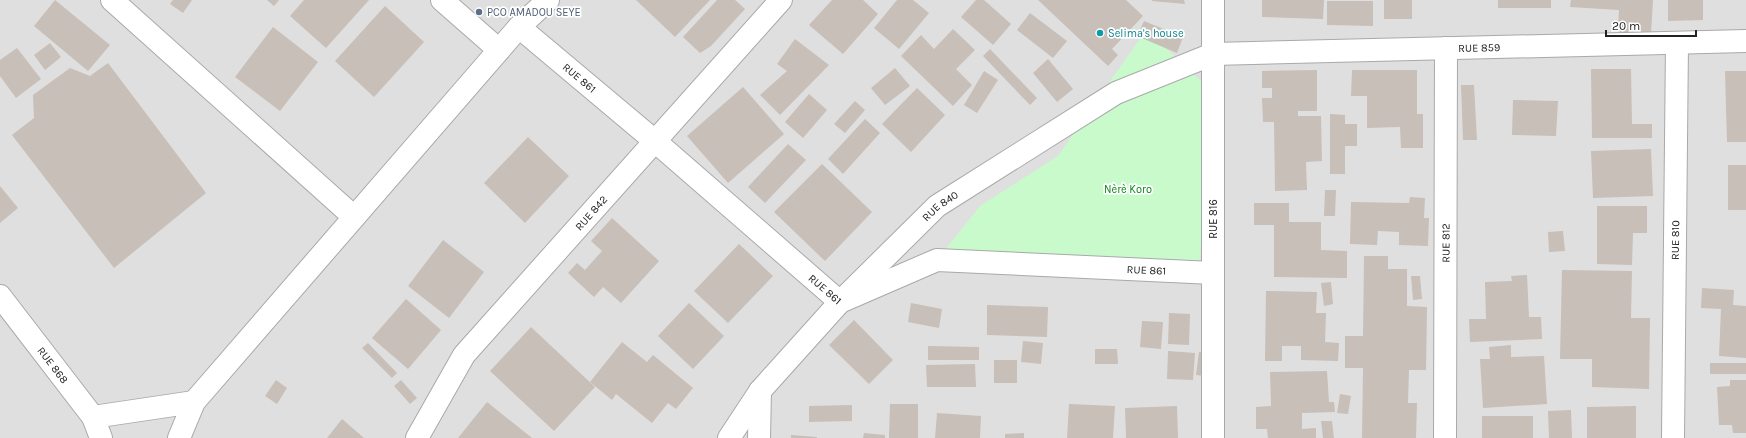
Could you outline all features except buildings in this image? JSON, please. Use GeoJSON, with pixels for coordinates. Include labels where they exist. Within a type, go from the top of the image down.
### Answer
{"type":"FeatureCollection","features":[{"type":"Feature","properties":{"kind":"street"},"geometry":{"type":"LineString","coordinates":[[112,0],[354,217]]}},
{"type":"Feature","properties":{"kind":"street"},"geometry":{"type":"LineString","coordinates":[[442,0],[499,50]]}},
{"type":"Feature","properties":{"kind":"street"},"geometry":{"type":"LineString","coordinates":[[179,438],[194,402],[519,27],[548,0]]}},
{"type":"Feature","properties":{"kind":"street","name":"RUE 842"},"geometry":{"type":"LineString","coordinates":[[417,438],[464,355],[656,142],[781,0]]}},
{"type":"Feature","properties":{"kind":"street","name":"RUE 816"},"geometry":{"type":"LineString","coordinates":[[1213,0],[1213,438]]}},
{"type":"Feature","properties":{"kind":"street","name":"RUE 861"},"geometry":{"type":"LineString","coordinates":[[519,27],[656,142],[840,302],[937,260],[1213,273]]}},
{"type":"Feature","properties":{"kind":"street","name":"RUE 859"},"geometry":{"type":"LineString","coordinates":[[1213,54],[1746,41]]}},
{"type":"Feature","properties":{"kind":"street","name":"RUE 810"},"geometry":{"type":"LineString","coordinates":[[1673,438],[1677,43]]}},
{"type":"Feature","properties":{"kind":"street","name":"RUE 812"},"geometry":{"type":"LineString","coordinates":[[1445,438],[1446,48]]}},
{"type":"Feature","properties":{"kind":"street","name":"RUE 840"},"geometry":{"type":"LineString","coordinates":[[729,438],[760,391],[840,302],[937,206],[1116,93],[1213,54]]}},
{"type":"Feature","properties":{"kind":"street","name":"RUE 868"},"geometry":{"type":"LineString","coordinates":[[0,296],[93,417],[101,438]]}},
{"type":"Feature","properties":{"kind":"street"},"geometry":{"type":"LineString","coordinates":[[759,438],[760,391]]}},
{"type":"Feature","properties":{"kind":"street"},"geometry":{"type":"LineString","coordinates":[[93,417],[194,402]]}},
{"type":"Feature","properties":{"kind":"shaded area"},"geometry":{"type":"Polygon","coordinates":[[[0,0],[1746,0],[1746,438],[0,438],[0,0]]]}},
{"type":"Feature","properties":{"kind":"green space","name":"Nèrè Koro"},"geometry":{"type":"Polygon","coordinates":[[[1146,30],[1210,89],[1210,138],[1199,269],[937,260],[980,206],[1058,156],[1146,30]]]}},
{"type":"Feature","properties":{"kind":"place","name":"PCO AMADOU SEYE"},"geometry":{"type":"Point","coordinates":[479,12]}},
{"type":"Feature","properties":{"kind":"place","name":"Selima's house"},"geometry":{"type":"Point","coordinates":[1100,33]}}]}
